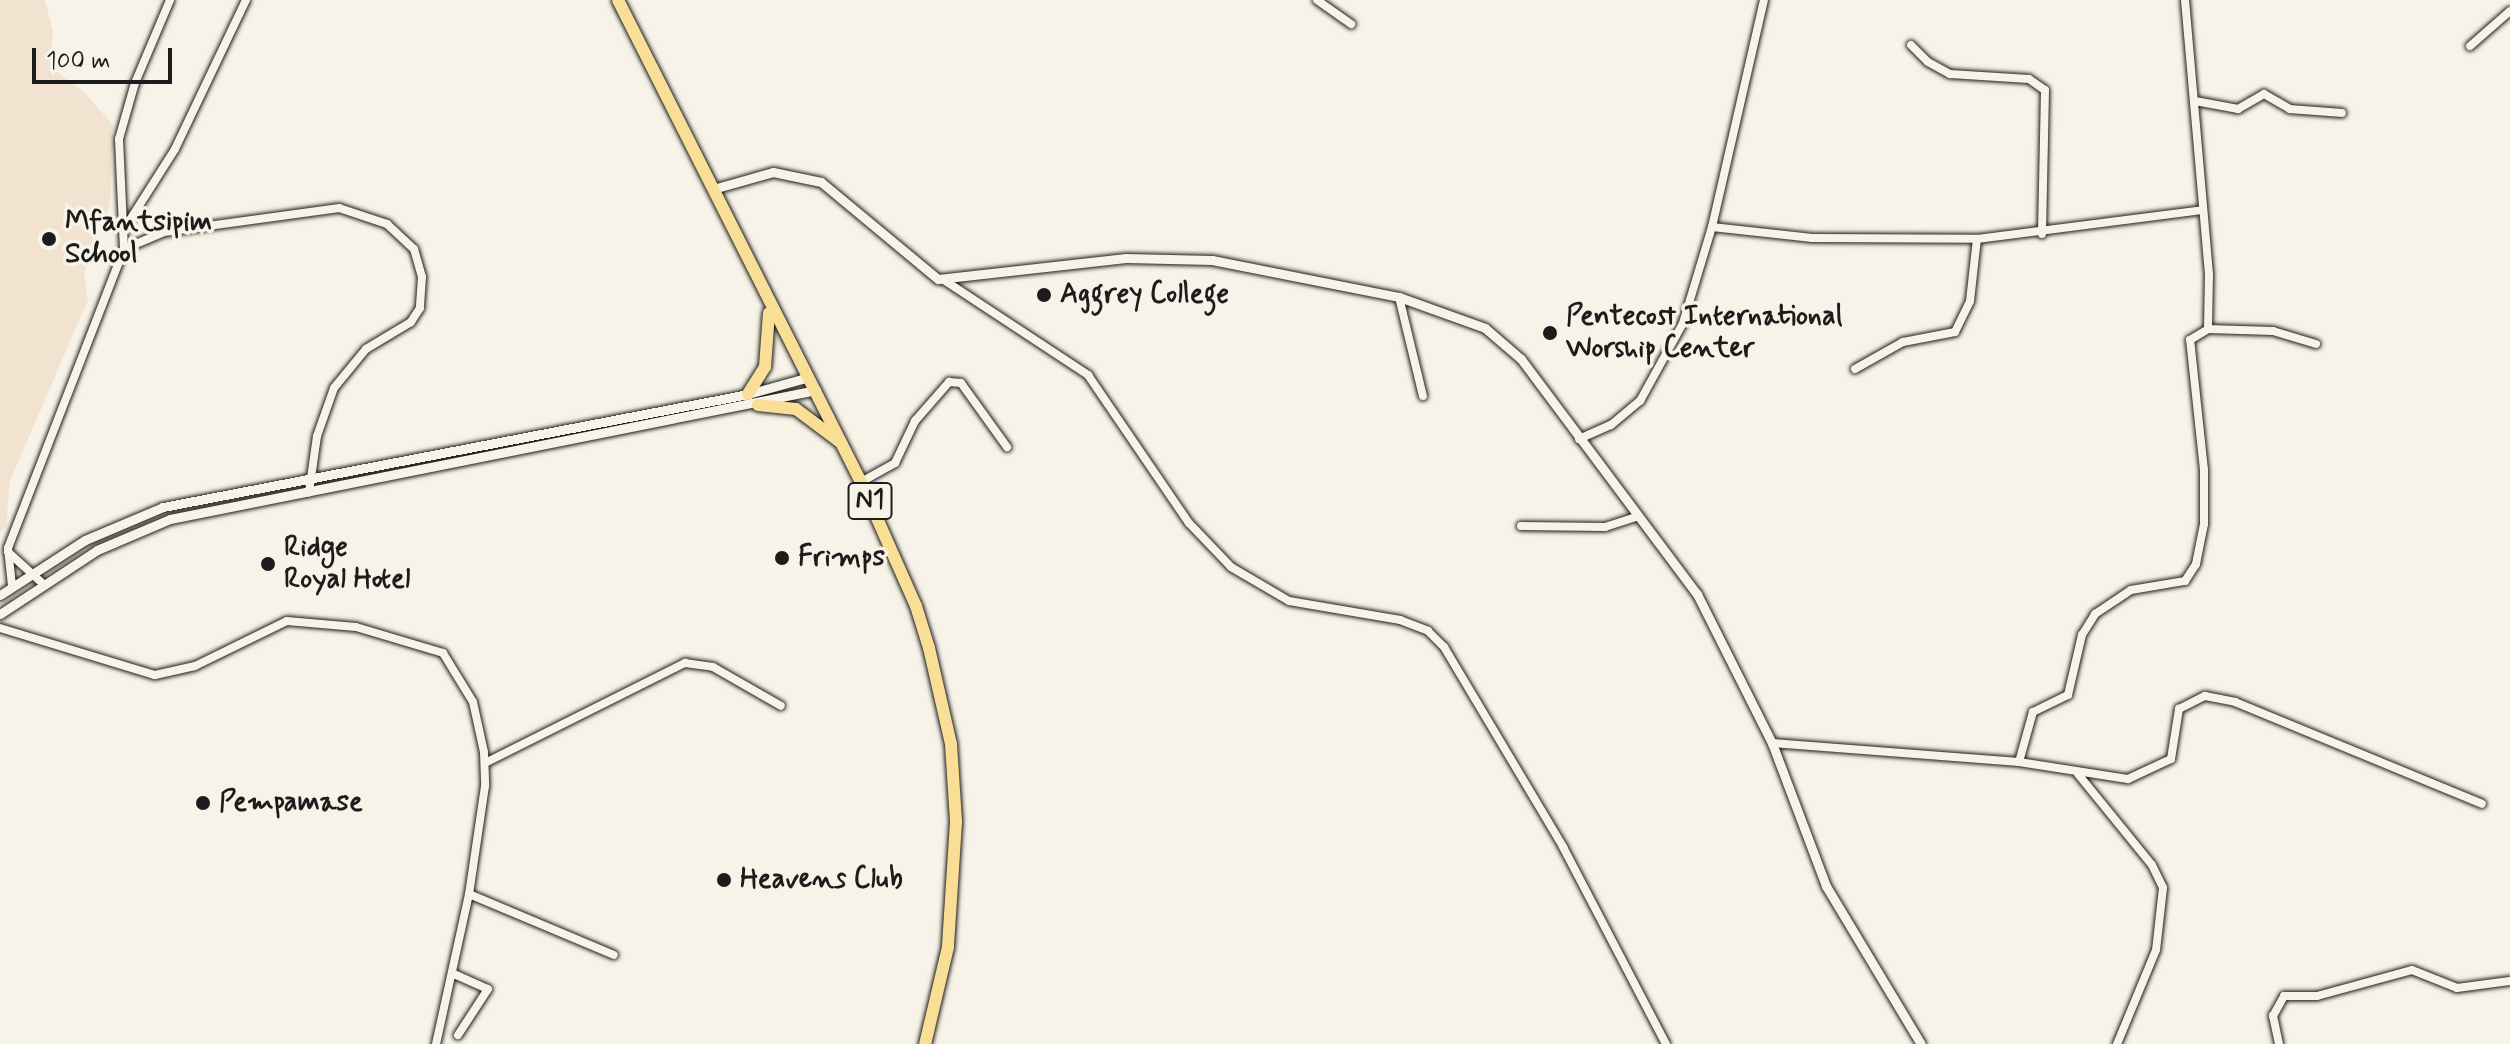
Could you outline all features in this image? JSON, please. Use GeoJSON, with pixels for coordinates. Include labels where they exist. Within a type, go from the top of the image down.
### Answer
{"type":"FeatureCollection","features":[{"type":"Feature","properties":{"kind":"highway","name":"N1"},"geometry":{"type":"LineString","coordinates":[[618,0],[768,302],[816,390],[916,606],[951,744],[956,822],[953,909],[925,1044]]}},
{"type":"Feature","properties":{"kind":"highway"},"geometry":{"type":"LineString","coordinates":[[748,394],[759,380],[770,346],[768,302]]}},
{"type":"Feature","properties":{"kind":"highway"},"geometry":{"type":"LineString","coordinates":[[758,405],[796,409],[840,442]]}},
{"type":"Feature","properties":{"kind":"street"},"geometry":{"type":"LineString","coordinates":[[12,586],[8,552],[124,249],[119,139],[135,83],[170,0]]}},
{"type":"Feature","properties":{"kind":"street"},"geometry":{"type":"LineString","coordinates":[[123,231],[175,149],[246,0]]}},
{"type":"Feature","properties":{"kind":"street"},"geometry":{"type":"LineString","coordinates":[[1317,0],[1351,24]]}},
{"type":"Feature","properties":{"kind":"street"},"geometry":{"type":"LineString","coordinates":[[1579,439],[1621,419],[1658,374],[1683,323],[1712,227],[1764,0]]}},
{"type":"Feature","properties":{"kind":"street"},"geometry":{"type":"LineString","coordinates":[[2185,0],[2195,101],[2208,329]]}},
{"type":"Feature","properties":{"kind":"street"},"geometry":{"type":"LineString","coordinates":[[2470,46],[2510,11]]}},
{"type":"Feature","properties":{"kind":"street"},"geometry":{"type":"LineString","coordinates":[[1911,45],[1928,62],[1950,74],[2029,79],[2045,90],[2042,234]]}},
{"type":"Feature","properties":{"kind":"street"},"geometry":{"type":"LineString","coordinates":[[2195,101],[2238,109],[2264,94],[2290,109],[2342,113]]}},
{"type":"Feature","properties":{"kind":"street"},"geometry":{"type":"LineString","coordinates":[[713,189],[773,172],[821,182],[944,280],[1088,375],[1189,523],[1231,567],[1297,605],[1400,620],[1428,631],[1444,647],[1563,847],[1666,1044]]}},
{"type":"Feature","properties":{"kind":"street"},"geometry":{"type":"LineString","coordinates":[[124,249],[164,232],[339,208],[369,215],[403,235],[422,277],[420,308],[411,322],[366,349],[334,388],[309,478],[309,492]]}},
{"type":"Feature","properties":{"kind":"street"},"geometry":{"type":"LineString","coordinates":[[1712,227],[1812,238],[1977,239],[2042,234],[2202,210]]}},
{"type":"Feature","properties":{"kind":"street"},"geometry":{"type":"LineString","coordinates":[[1855,369],[1903,342],[1955,332],[1970,301],[1977,239]]}},
{"type":"Feature","properties":{"kind":"street"},"geometry":{"type":"LineString","coordinates":[[944,280],[1111,260],[1174,259],[1229,263],[1399,297],[1485,328],[1521,359],[1710,616],[1772,743],[1826,886],[1921,1044]]}},
{"type":"Feature","properties":{"kind":"street"},"geometry":{"type":"LineString","coordinates":[[1399,297],[1423,396]]}},
{"type":"Feature","properties":{"kind":"street"},"geometry":{"type":"LineString","coordinates":[[2019,762],[2033,712],[2068,695],[2082,635],[2095,614],[2122,594],[2174,584],[2192,574],[2204,524],[2204,470],[2198,385],[2187,346],[2208,329],[2273,331],[2316,344]]}},
{"type":"Feature","properties":{"kind":"street"},"geometry":{"type":"LineString","coordinates":[[0,595],[85,540],[155,509],[748,394],[809,377]]}},
{"type":"Feature","properties":{"kind":"street"},"geometry":{"type":"LineString","coordinates":[[861,482],[895,463],[915,421],[949,382],[961,383],[1007,447]]}},
{"type":"Feature","properties":{"kind":"street"},"geometry":{"type":"LineString","coordinates":[[0,614],[41,582],[159,523],[758,405],[816,390]]}},
{"type":"Feature","properties":{"kind":"street"},"geometry":{"type":"LineString","coordinates":[[1521,526],[1605,527],[1638,516]]}},
{"type":"Feature","properties":{"kind":"street"},"geometry":{"type":"LineString","coordinates":[[8,552],[41,582]]}},
{"type":"Feature","properties":{"kind":"street"},"geometry":{"type":"LineString","coordinates":[[0,628],[155,675],[195,666],[287,621],[342,625],[437,648],[459,672],[473,702],[485,763],[469,894],[454,974],[436,1044]]}},
{"type":"Feature","properties":{"kind":"street"},"geometry":{"type":"LineString","coordinates":[[485,763],[685,663],[713,667],[781,706]]}},
{"type":"Feature","properties":{"kind":"street"},"geometry":{"type":"LineString","coordinates":[[1772,743],[2019,762],[2078,774],[2128,779],[2165,764],[2174,753],[2179,709],[2205,696],[2235,702],[2482,804]]}},
{"type":"Feature","properties":{"kind":"street"},"geometry":{"type":"LineString","coordinates":[[2078,774],[2152,865],[2163,888],[2159,939],[2117,1044]]}},
{"type":"Feature","properties":{"kind":"street"},"geometry":{"type":"LineString","coordinates":[[469,894],[614,955]]}},
{"type":"Feature","properties":{"kind":"street"},"geometry":{"type":"LineString","coordinates":[[2279,1044],[2273,1016],[2284,996],[2317,996],[2412,970],[2457,988],[2510,981]]}},
{"type":"Feature","properties":{"kind":"street"},"geometry":{"type":"LineString","coordinates":[[454,974],[488,989],[458,1035]]}},
{"type":"Feature","properties":{"kind":"shaded area","name":"Mfantsipim School"},"geometry":{"type":"Polygon","coordinates":[[[0,0],[45,0],[53,32],[50,67],[84,92],[113,125],[110,204],[84,274],[88,300],[10,481],[6,527],[0,532],[0,0]]]}},
{"type":"Feature","properties":{"kind":"place","name":"Mfantsipim School"},"geometry":{"type":"Point","coordinates":[49,239]}},
{"type":"Feature","properties":{"kind":"place","name":"Aggrey College"},"geometry":{"type":"Point","coordinates":[1044,295]}},
{"type":"Feature","properties":{"kind":"place","name":"Pentecost International Worship Center"},"geometry":{"type":"Point","coordinates":[1550,333]}},
{"type":"Feature","properties":{"kind":"place","name":"Frimps"},"geometry":{"type":"Point","coordinates":[782,558]}},
{"type":"Feature","properties":{"kind":"place","name":"Ridge Royal Hotel"},"geometry":{"type":"Point","coordinates":[268,564]}},
{"type":"Feature","properties":{"kind":"place","name":"Pempamase"},"geometry":{"type":"Point","coordinates":[203,803]}},
{"type":"Feature","properties":{"kind":"place","name":"Heavens Club"},"geometry":{"type":"Point","coordinates":[724,880]}}]}
